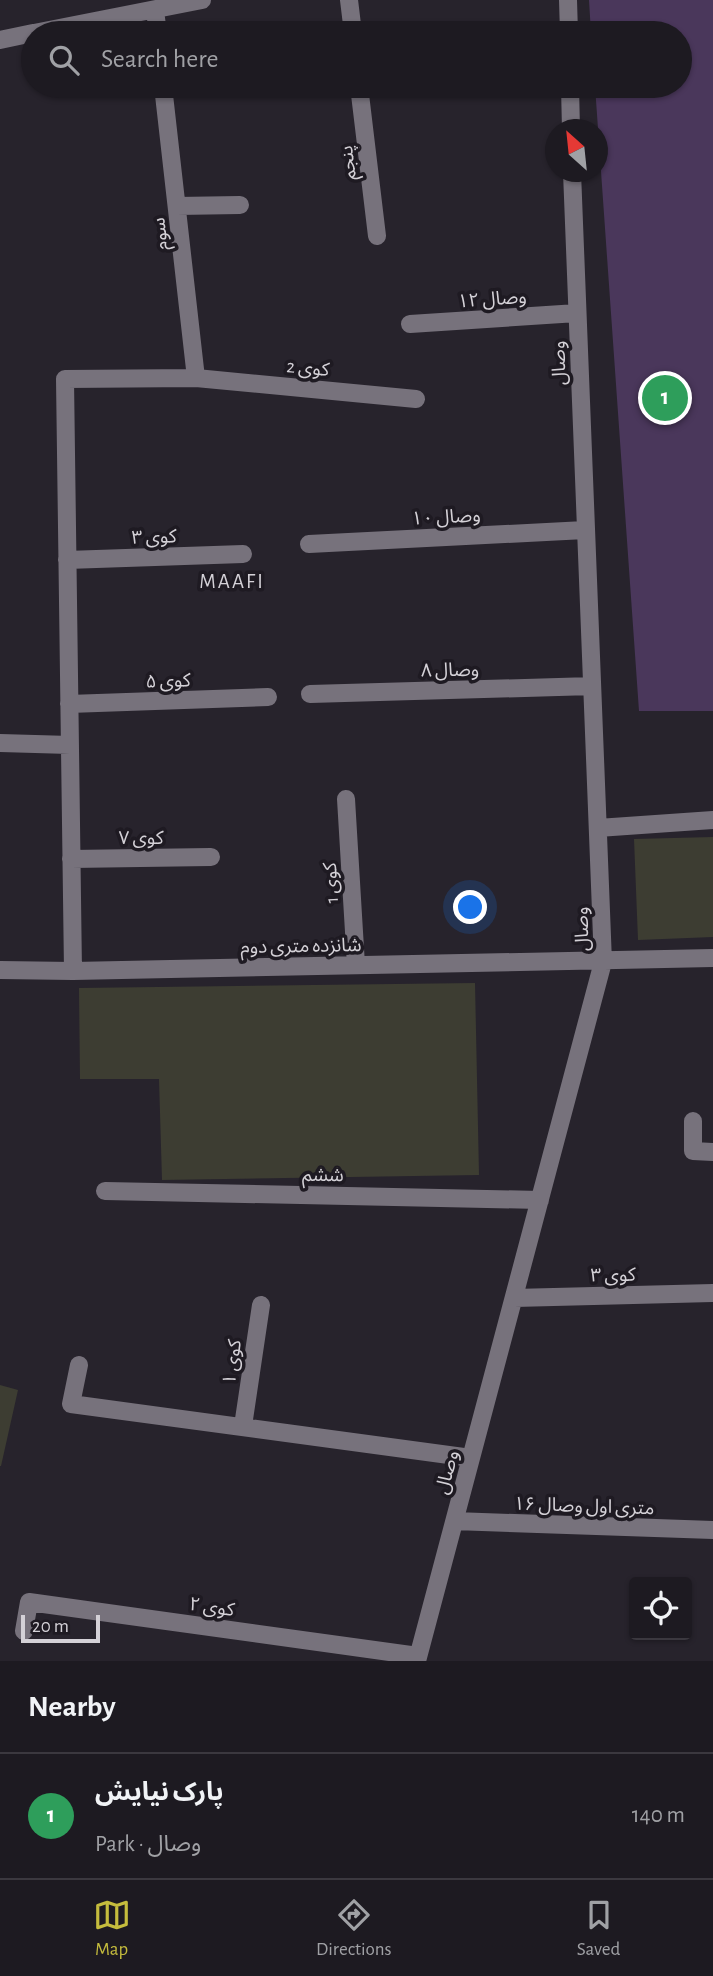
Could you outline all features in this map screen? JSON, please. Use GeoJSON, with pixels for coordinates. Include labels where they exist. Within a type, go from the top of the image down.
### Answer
{"type":"FeatureCollection","features":[{"type":"Feature","properties":{"kind":"street"},"geometry":{"type":"LineString","coordinates":[[100,21],[200,0]]}},
{"type":"Feature","properties":{"kind":"street"},"geometry":{"type":"LineString","coordinates":[[349,0],[352,21]]}},
{"type":"Feature","properties":{"kind":"street"},"geometry":{"type":"LineString","coordinates":[[568,0],[569,21]]}},
{"type":"Feature","properties":{"kind":"street"},"geometry":{"type":"LineString","coordinates":[[155,11],[156,21]]}},
{"type":"Feature","properties":{"kind":"street"},"geometry":{"type":"LineString","coordinates":[[0,40],[21,36]]}},
{"type":"Feature","properties":{"kind":"street","name":"سوم"},"geometry":{"type":"LineString","coordinates":[[164,98],[196,378]]}},
{"type":"Feature","properties":{"kind":"street","name":"پنجم"},"geometry":{"type":"LineString","coordinates":[[360,98],[377,236]]}},
{"type":"Feature","properties":{"kind":"street"},"geometry":{"type":"LineString","coordinates":[[570,98],[571,119]]}},
{"type":"Feature","properties":{"kind":"street","name":"وصال"},"geometry":{"type":"LineString","coordinates":[[418,1659],[603,962],[572,182]]}},
{"type":"Feature","properties":{"kind":"street"},"geometry":{"type":"LineString","coordinates":[[177,206],[240,205]]}},
{"type":"Feature","properties":{"kind":"street","name":"وصال ۱۲"},"geometry":{"type":"LineString","coordinates":[[410,324],[577,313]]}},
{"type":"Feature","properties":{"kind":"street","name":"کوی 2"},"geometry":{"type":"LineString","coordinates":[[67,560],[65,379],[196,378],[416,399]]}},
{"type":"Feature","properties":{"kind":"street","name":"وصال ۱۰"},"geometry":{"type":"LineString","coordinates":[[309,544],[585,530]]}},
{"type":"Feature","properties":{"kind":"street","name":"کوی ۳"},"geometry":{"type":"LineString","coordinates":[[67,560],[243,554]]}},
{"type":"Feature","properties":{"kind":"street"},"geometry":{"type":"LineString","coordinates":[[67,560],[73,971]]}},
{"type":"Feature","properties":{"kind":"street","name":"وصال ۸"},"geometry":{"type":"LineString","coordinates":[[310,694],[592,686]]}},
{"type":"Feature","properties":{"kind":"street","name":"کوی ۵"},"geometry":{"type":"LineString","coordinates":[[69,704],[268,697]]}},
{"type":"Feature","properties":{"kind":"street"},"geometry":{"type":"LineString","coordinates":[[0,743],[70,746]]}},
{"type":"Feature","properties":{"kind":"street","name":"کوی 1"},"geometry":{"type":"LineString","coordinates":[[346,799],[356,965]]}},
{"type":"Feature","properties":{"kind":"street"},"geometry":{"type":"LineString","coordinates":[[598,828],[713,820]]}},
{"type":"Feature","properties":{"kind":"street","name":"کوی ۷"},"geometry":{"type":"LineString","coordinates":[[71,859],[211,858]]}},
{"type":"Feature","properties":{"kind":"street","name":"شانزده متری دوم"},"geometry":{"type":"LineString","coordinates":[[0,970],[73,971],[713,958]]}},
{"type":"Feature","properties":{"kind":"street"},"geometry":{"type":"LineString","coordinates":[[693,1121],[693,1151],[713,1152]]}},
{"type":"Feature","properties":{"kind":"street","name":"ششم"},"geometry":{"type":"LineString","coordinates":[[105,1191],[540,1199]]}},
{"type":"Feature","properties":{"kind":"street","name":"کوی ۳"},"geometry":{"type":"LineString","coordinates":[[514,1298],[713,1293]]}},
{"type":"Feature","properties":{"kind":"street","name":"کوی ۱"},"geometry":{"type":"LineString","coordinates":[[243,1426],[261,1305]]}},
{"type":"Feature","properties":{"kind":"street"},"geometry":{"type":"LineString","coordinates":[[79,1365],[71,1404],[471,1458]]}},
{"type":"Feature","properties":{"kind":"street","name":"۱۶ متری اول وصال"},"geometry":{"type":"LineString","coordinates":[[454,1521],[713,1530]]}},
{"type":"Feature","properties":{"kind":"street","name":"کوی ۲"},"geometry":{"type":"LineString","coordinates":[[24,1631],[29,1602],[418,1659]]}},
{"type":"Feature","properties":{"kind":"shaded area"},"geometry":{"type":"Polygon","coordinates":[[[589,0],[713,0],[713,711],[639,711],[602,182],[608,182],[608,119],[597,119],[596,98],[692,98],[692,21],[590,21],[589,0]]]}},
{"type":"Feature","properties":{"kind":"building"},"geometry":{"type":"Polygon","coordinates":[[[713,837],[713,937],[638,940],[634,839],[713,837]]]}},
{"type":"Feature","properties":{"kind":"building"},"geometry":{"type":"Polygon","coordinates":[[[475,983],[479,1175],[162,1180],[159,1079],[80,1079],[79,988],[475,983]]]}},
{"type":"Feature","properties":{"kind":"building"},"geometry":{"type":"Polygon","coordinates":[[[0,1385],[18,1390],[1,1466],[0,1466],[0,1385]]]}},
{"type":"Feature","properties":{"kind":"place","name":"پارک نیایش"},"geometry":{"type":"Point","coordinates":[665,398]}},
{"type":"Feature","properties":{"kind":"district","name":"MAAFI"},"geometry":{"type":"Point","coordinates":[232,581]}}]}
